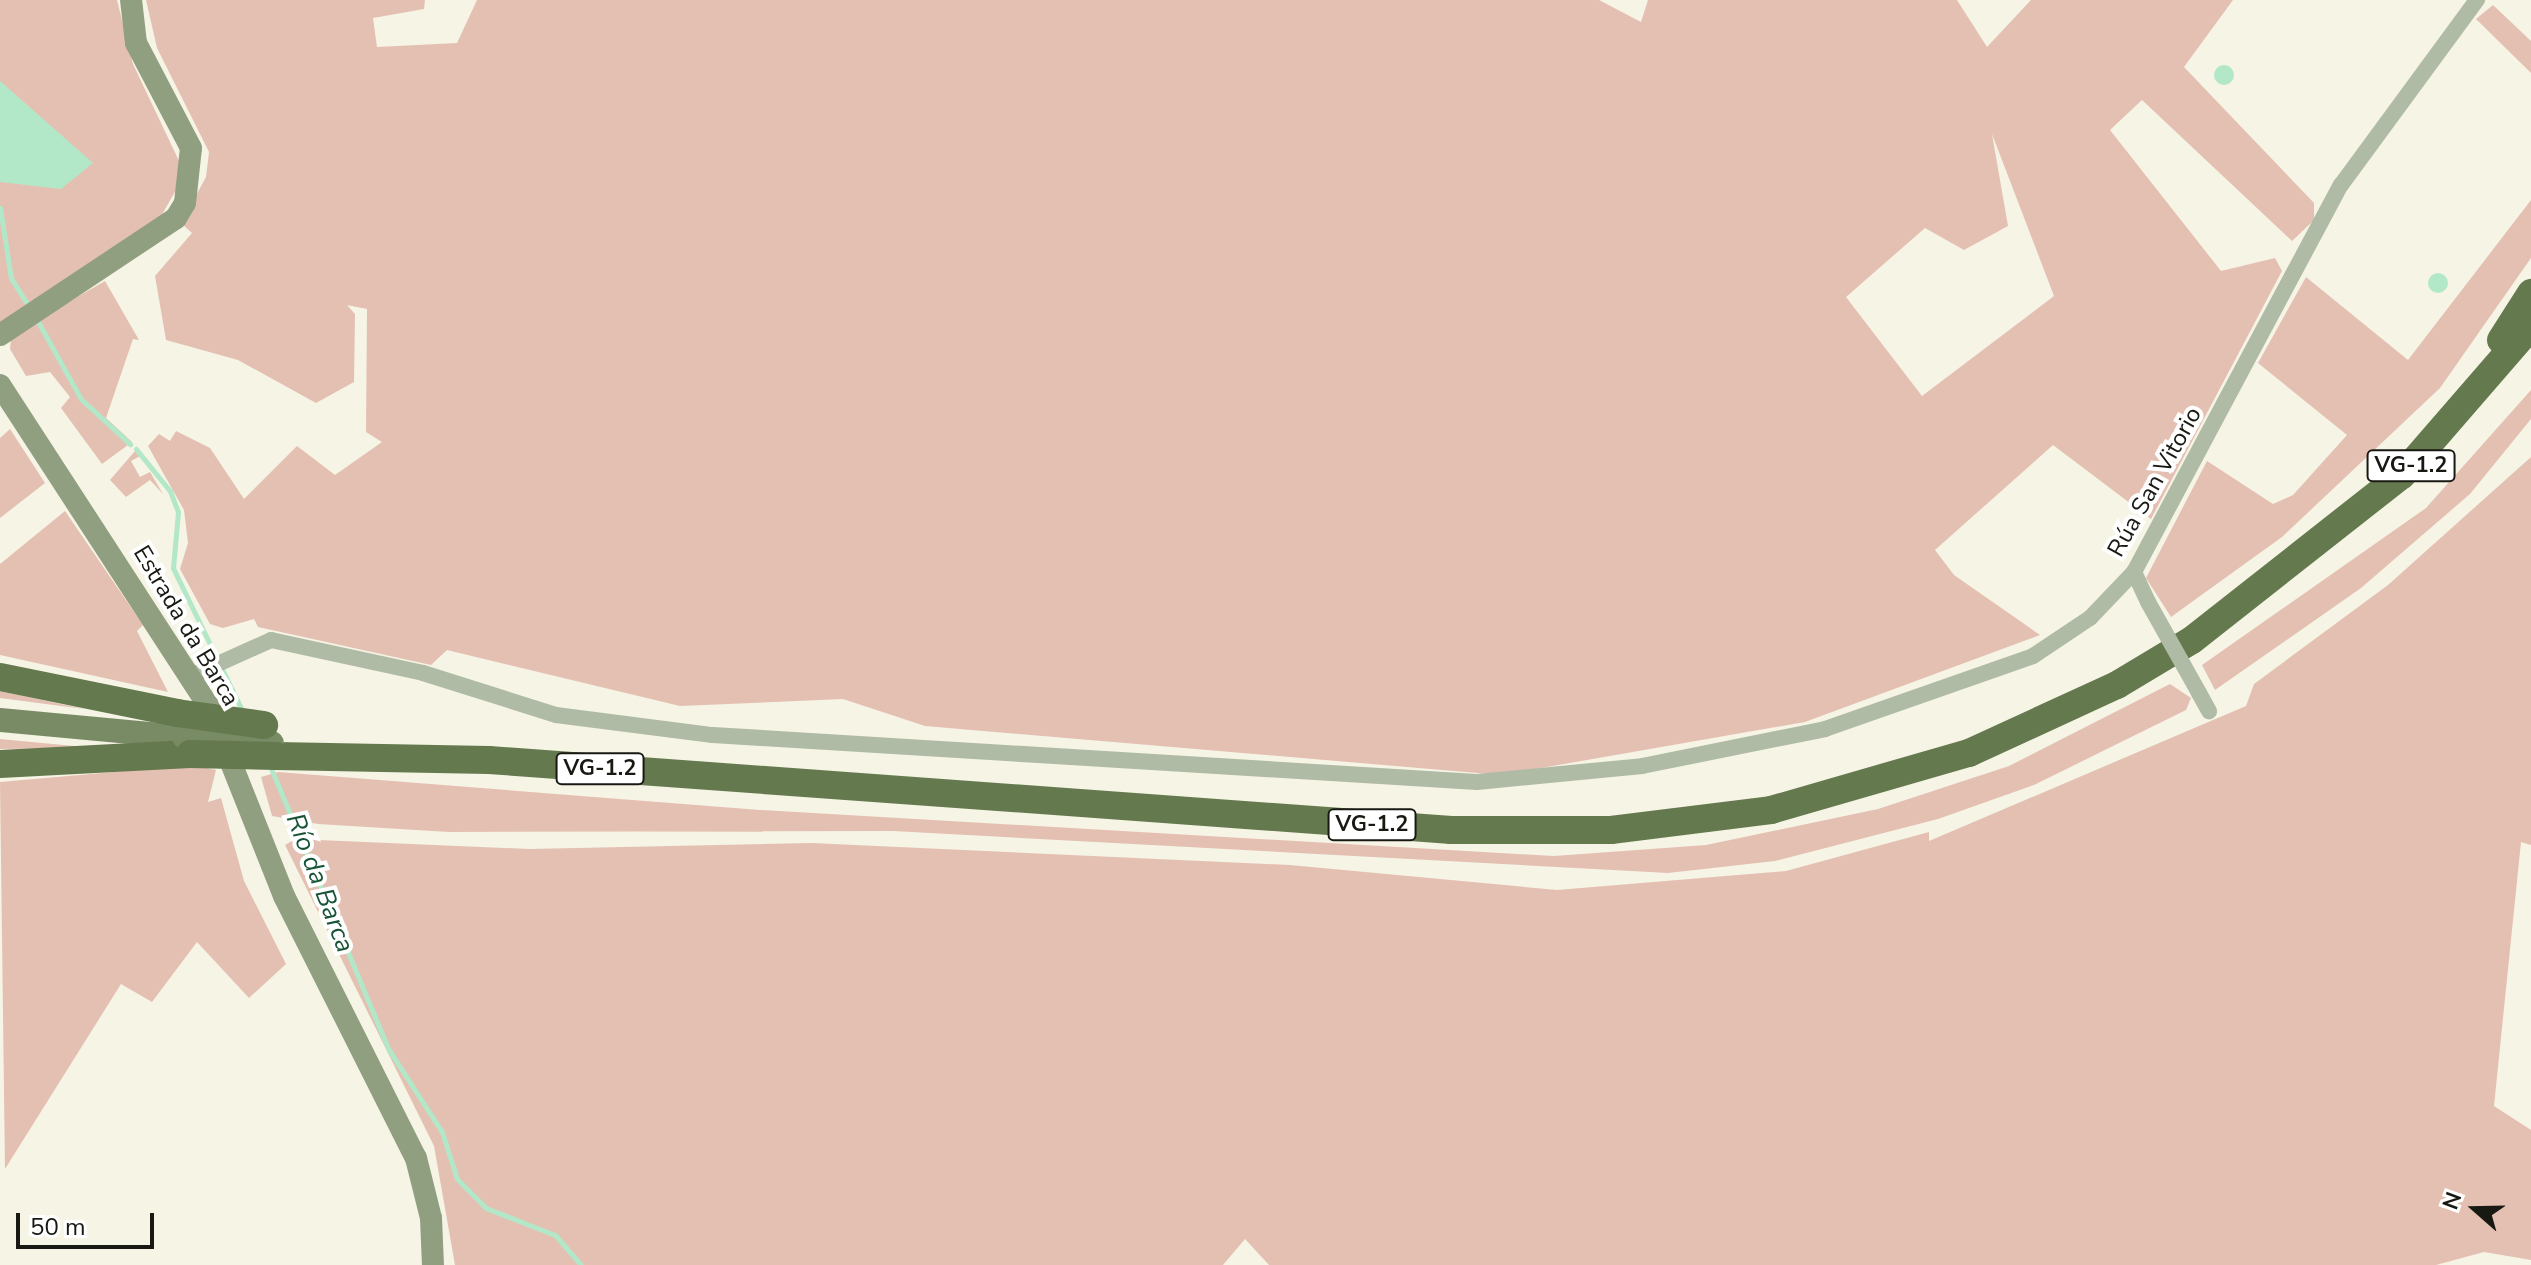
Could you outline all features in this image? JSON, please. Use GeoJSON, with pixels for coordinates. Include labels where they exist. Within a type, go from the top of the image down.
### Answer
{"type":"FeatureCollection","features":[{"type":"Feature","properties":{"kind":"highway"},"geometry":{"type":"LineString","coordinates":[[2271,586],[2454,400],[2531,293]]}},
{"type":"Feature","properties":{"kind":"highway","name":"VG-1.2"},"geometry":{"type":"LineString","coordinates":[[276,742],[1451,830],[1666,826],[1839,794],[1969,753],[2117,685],[2271,586],[2447,429],[2531,326]]}},
{"type":"Feature","properties":{"kind":"highway"},"geometry":{"type":"LineString","coordinates":[[2447,429],[2482,415],[2531,354]]}},
{"type":"Feature","properties":{"kind":"highway"},"geometry":{"type":"LineString","coordinates":[[0,677],[184,735],[276,742]]}},
{"type":"Feature","properties":{"kind":"highway"},"geometry":{"type":"LineString","coordinates":[[0,764],[184,735],[276,742]]}},
{"type":"Feature","properties":{"kind":"main road"},"geometry":{"type":"LineString","coordinates":[[0,720],[184,735]]}},
{"type":"Feature","properties":{"kind":"street"},"geometry":{"type":"LineString","coordinates":[[0,335],[165,225],[185,203],[191,148],[136,43],[131,0]]}},
{"type":"Feature","properties":{"kind":"street","name":"Rúa San Vitorio"},"geometry":{"type":"LineString","coordinates":[[191,676],[271,640],[423,673],[556,715],[713,735],[1477,782],[1642,766],[1825,729],[2033,656],[2090,618],[2134,572],[2341,185],[2477,0]]}},
{"type":"Feature","properties":{"kind":"street","name":"Estrada da Barca"},"geometry":{"type":"LineString","coordinates":[[0,385],[191,676],[284,896],[416,1158],[431,1218],[433,1265]]}},
{"type":"Feature","properties":{"kind":"street"},"geometry":{"type":"LineString","coordinates":[[2134,572],[2209,711]]}},
{"type":"Feature","properties":{"kind":"shaded area"},"geometry":{"type":"Polygon","coordinates":[[[0,0],[117,0],[133,64],[180,163],[180,183],[160,218],[0,325],[0,0]]]}},
{"type":"Feature","properties":{"kind":"shaded area"},"geometry":{"type":"Polygon","coordinates":[[[146,0],[425,0],[424,9],[373,18],[377,47],[457,43],[477,0],[1599,0],[1641,22],[1648,0],[1957,0],[1987,47],[2031,0],[2233,0],[2184,67],[2314,203],[2314,220],[2292,241],[2142,100],[2110,130],[2221,271],[2275,258],[2282,271],[2151,519],[2053,445],[1935,550],[1954,575],[2040,635],[1805,722],[1501,775],[925,726],[843,699],[680,706],[447,650],[431,665],[258,627],[254,619],[223,628],[210,624],[180,569],[188,543],[184,510],[148,446],[159,434],[170,441],[176,431],[210,448],[244,499],[297,446],[335,475],[382,442],[366,432],[367,309],[347,305],[355,314],[354,382],[316,403],[238,360],[166,340],[155,276],[192,233],[181,223],[206,177],[209,152],[157,48],[146,0]],[[1992,134],[2008,226],[1964,250],[1925,228],[1846,297],[1922,396],[2054,296],[1992,134]]]}},
{"type":"Feature","properties":{"kind":"shaded area"},"geometry":{"type":"Polygon","coordinates":[[[2493,5],[2531,41],[2531,73],[2476,19],[2493,5]]]}},
{"type":"Feature","properties":{"kind":"shaded area"},"geometry":{"type":"Polygon","coordinates":[[[2224,65],[2231,68],[2234,75],[2231,82],[2224,85],[2217,82],[2214,75],[2217,68],[2224,65]]]}},
{"type":"Feature","properties":{"kind":"shaded area"},"geometry":{"type":"Polygon","coordinates":[[[0,81],[93,163],[61,189],[0,182],[0,81]]]}},
{"type":"Feature","properties":{"kind":"shaded area"},"geometry":{"type":"Polygon","coordinates":[[[2531,200],[2531,258],[2440,388],[2282,537],[2171,617],[2146,578],[2207,461],[2273,504],[2293,495],[2347,435],[2258,363],[2306,277],[2408,360],[2531,200]]]}},
{"type":"Feature","properties":{"kind":"shaded area"},"geometry":{"type":"Polygon","coordinates":[[[2438,273],[2445,276],[2448,283],[2445,290],[2438,293],[2431,290],[2428,283],[2431,276],[2438,273]]]}},
{"type":"Feature","properties":{"kind":"shaded area"},"geometry":{"type":"Polygon","coordinates":[[[105,281],[139,340],[133,339],[106,418],[132,442],[102,464],[61,408],[70,397],[50,372],[26,376],[10,349],[11,339],[37,320],[105,281]]]}},
{"type":"Feature","properties":{"kind":"shaded area"},"geometry":{"type":"Polygon","coordinates":[[[2531,390],[2531,419],[2470,494],[2361,588],[2215,690],[2202,665],[2426,508],[2531,390]]]}},
{"type":"Feature","properties":{"kind":"shaded area"},"geometry":{"type":"Polygon","coordinates":[[[10,429],[45,483],[0,518],[0,438],[10,429]]]}},
{"type":"Feature","properties":{"kind":"shaded area"},"geometry":{"type":"Polygon","coordinates":[[[135,451],[142,455],[131,461],[140,477],[150,472],[163,494],[150,480],[126,497],[110,480],[135,451]]]}},
{"type":"Feature","properties":{"kind":"shaded area"},"geometry":{"type":"Polygon","coordinates":[[[2531,457],[2531,845],[2521,842],[2494,1106],[2531,1130],[2531,1260],[2484,1252],[2436,1265],[1269,1265],[1245,1239],[1223,1265],[455,1265],[434,1146],[285,845],[295,839],[529,849],[812,843],[1290,865],[1557,890],[1786,871],[1929,832],[1929,841],[2246,706],[2254,684],[2388,585],[2531,457]]]}},
{"type":"Feature","properties":{"kind":"shaded area"},"geometry":{"type":"Polygon","coordinates":[[[65,511],[143,625],[137,631],[168,692],[0,655],[0,564],[65,511]]]}},
{"type":"Feature","properties":{"kind":"shaded area"},"geometry":{"type":"Polygon","coordinates":[[[2170,684],[2191,698],[2186,710],[2034,785],[1938,819],[1775,861],[1668,873],[893,831],[449,832],[318,824],[272,816],[261,777],[278,772],[760,810],[1554,856],[1706,845],[1878,809],[2009,766],[2170,684]]]}},
{"type":"Feature","properties":{"kind":"shaded area"},"geometry":{"type":"Polygon","coordinates":[[[0,691],[84,709],[0,698],[0,691]]]}},
{"type":"Feature","properties":{"kind":"shaded area"},"geometry":{"type":"Polygon","coordinates":[[[0,739],[95,748],[0,749],[0,739]]]}},
{"type":"Feature","properties":{"kind":"shaded area"},"geometry":{"type":"Polygon","coordinates":[[[193,765],[216,770],[208,802],[221,798],[244,881],[286,964],[249,998],[197,942],[152,1002],[121,984],[5,1169],[0,782],[193,765]]]}},
{"type":"Feature","properties":{"kind":"waterway","name":"Río da Barca"},"geometry":{"type":"LineString","coordinates":[[0,208],[11,278],[28,305]]}},
{"type":"Feature","properties":{"kind":"waterway","name":"Río da Barca"},"geometry":{"type":"LineString","coordinates":[[37,320],[81,399],[130,444]]}},
{"type":"Feature","properties":{"kind":"waterway","name":"Río da Barca"},"geometry":{"type":"LineString","coordinates":[[136,449],[170,491],[178,512],[173,568],[244,714]]}},
{"type":"Feature","properties":{"kind":"waterway","name":"Río da Barca"},"geometry":{"type":"LineString","coordinates":[[270,766],[389,1050],[442,1132],[457,1179],[486,1208],[555,1235],[581,1265]]}}]}
